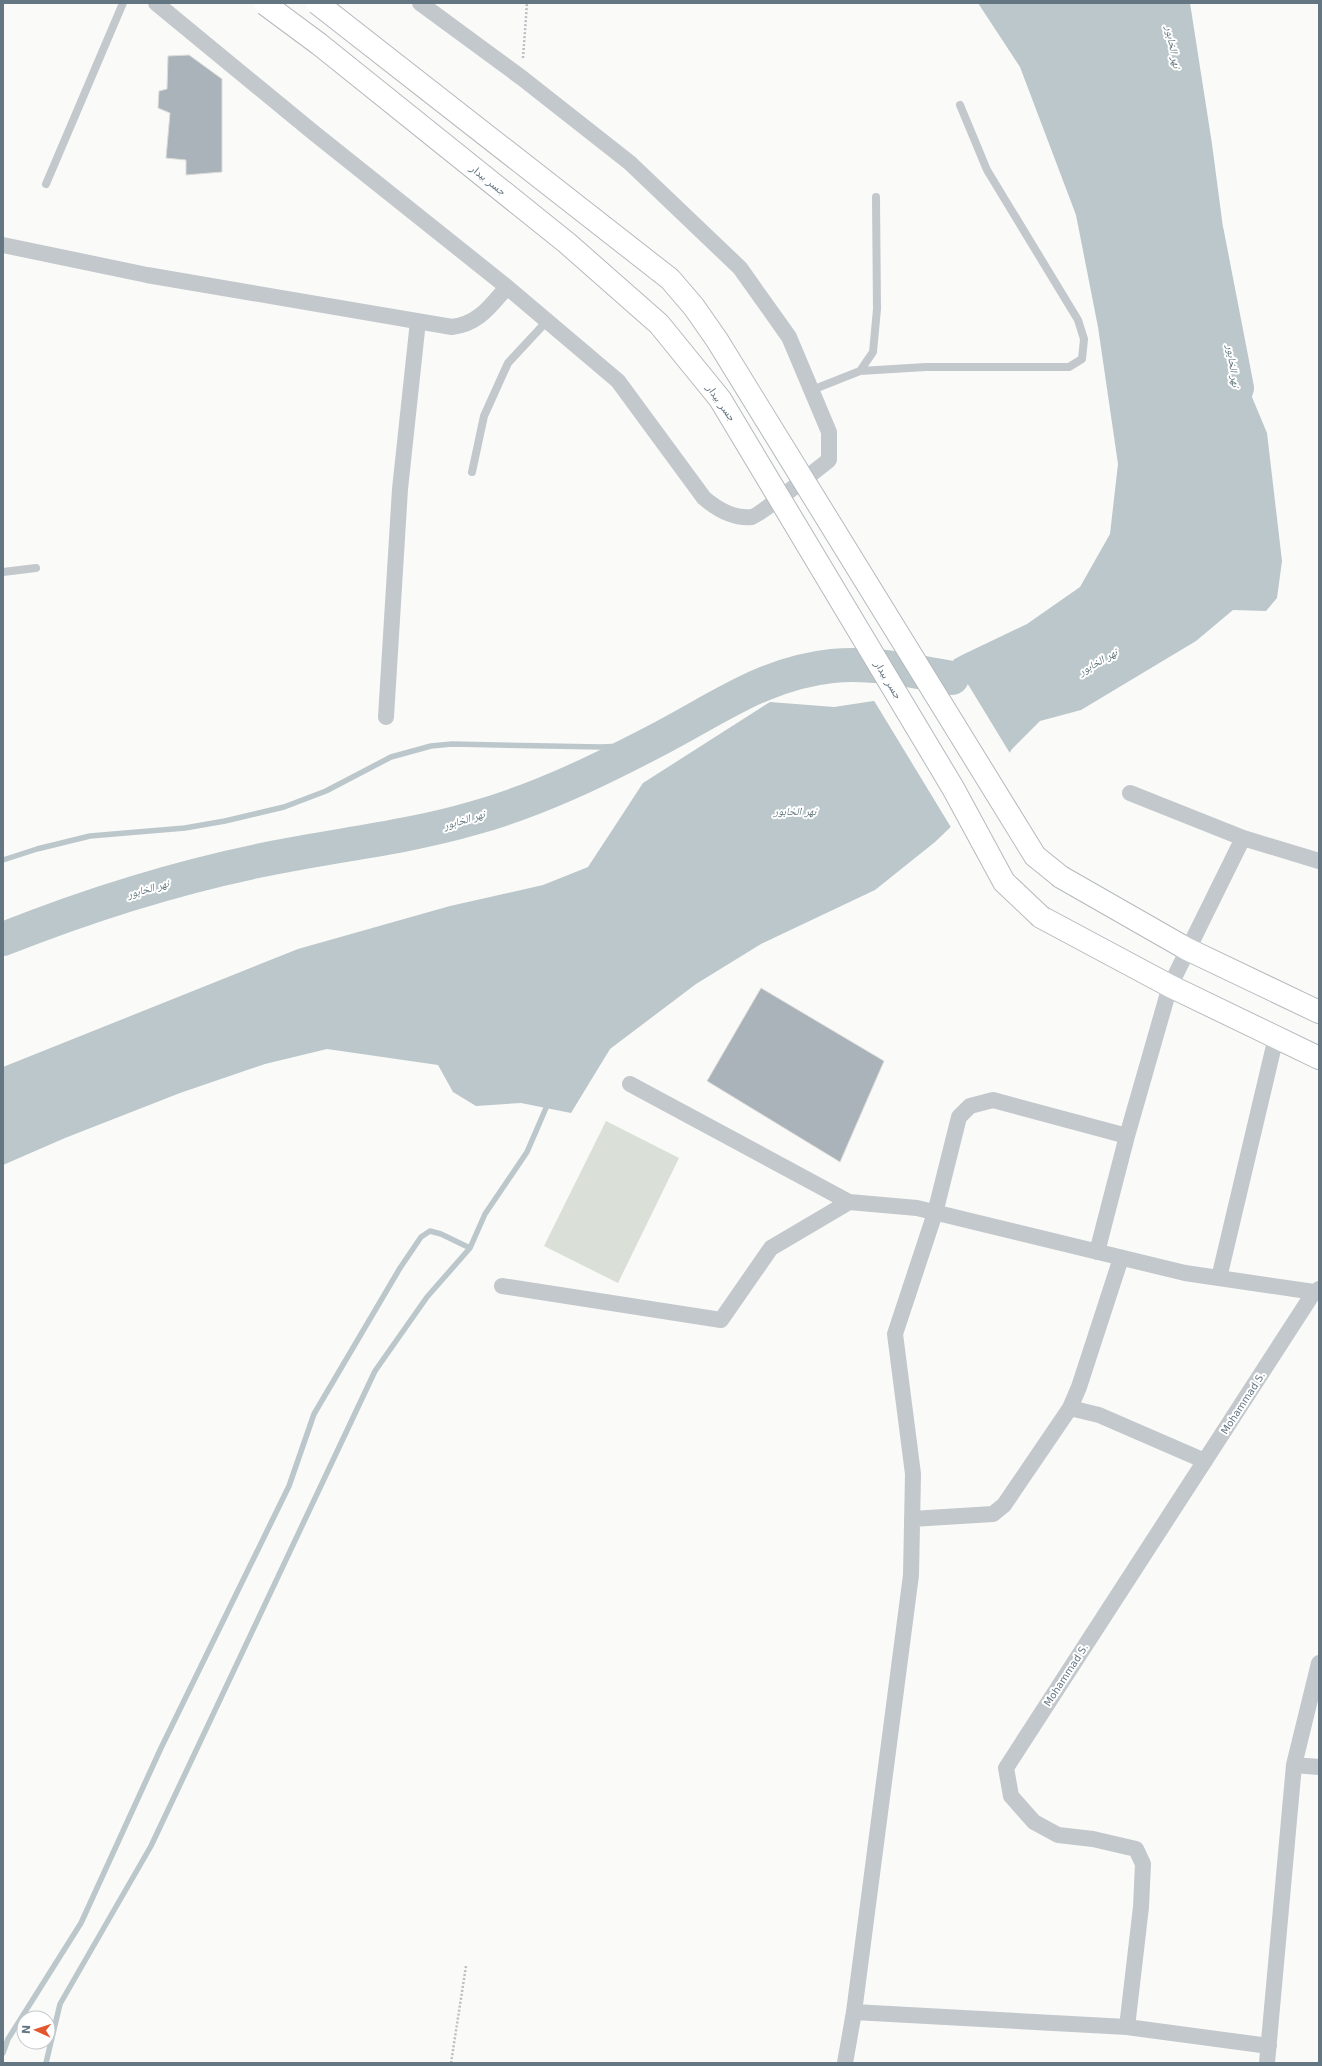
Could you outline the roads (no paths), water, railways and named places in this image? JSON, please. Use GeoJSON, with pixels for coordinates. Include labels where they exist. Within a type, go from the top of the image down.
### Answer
{"type":"FeatureCollection","features":[{"type":"Feature","properties":{"kind":"main road","name":"جسر بيدار"},"geometry":{"type":"LineString","coordinates":[[264,3],[331,54],[567,243],[659,324],[720,399],[953,788],[1004,882],[1042,917],[1170,986],[1319,1058]]}},
{"type":"Feature","properties":{"kind":"main road"},"geometry":{"type":"LineString","coordinates":[[317,3],[670,279],[694,307],[717,340],[1036,856],[1061,877],[1187,949],[1319,1012]]}},
{"type":"Feature","properties":{"kind":"street"},"geometry":{"type":"LineString","coordinates":[[156,3],[314,133],[506,286],[618,381],[704,498],[715,508],[734,516],[753,517],[829,460],[829,432],[790,337],[740,268],[630,163],[522,78],[420,3]]}},
{"type":"Feature","properties":{"kind":"street"},"geometry":{"type":"LineString","coordinates":[[3,245],[147,275],[452,326],[471,323],[486,311],[506,286]]}},
{"type":"Feature","properties":{"kind":"street"},"geometry":{"type":"LineString","coordinates":[[386,717],[400,490],[418,321]]}},
{"type":"Feature","properties":{"kind":"street"},"geometry":{"type":"LineString","coordinates":[[1130,793],[1244,838],[1319,861]]}},
{"type":"Feature","properties":{"kind":"street"},"geometry":{"type":"LineString","coordinates":[[1097,1252],[1127,1136],[1170,986],[1187,949],[1244,838]]}},
{"type":"Feature","properties":{"kind":"street"},"geometry":{"type":"LineString","coordinates":[[1220,1278],[1276,1037]]}},
{"type":"Feature","properties":{"kind":"street"},"geometry":{"type":"LineString","coordinates":[[630,1084],[849,1202],[917,1208],[1185,1273],[1317,1290]]}},
{"type":"Feature","properties":{"kind":"street"},"geometry":{"type":"LineString","coordinates":[[845,2063],[854,2012],[911,1575],[913,1474],[895,1334],[935,1213],[959,1117],[970,1106],[993,1100],[1127,1136]]}},
{"type":"Feature","properties":{"kind":"street"},"geometry":{"type":"LineString","coordinates":[[502,1286],[721,1320],[770,1248],[849,1202]]}},
{"type":"Feature","properties":{"kind":"street"},"geometry":{"type":"LineString","coordinates":[[912,1519],[993,1514],[1004,1505],[1070,1408],[1079,1387],[1121,1258]]}},
{"type":"Feature","properties":{"kind":"street","name":"Mohammad S."},"geometry":{"type":"LineString","coordinates":[[1127,2027],[1141,1907],[1143,1864],[1141,1859],[1136,1849],[1093,1839],[1058,1835],[1034,1822],[1011,1796],[1006,1768],[1317,1290]]}},
{"type":"Feature","properties":{"kind":"street"},"geometry":{"type":"LineString","coordinates":[[1070,1408],[1099,1415],[1205,1461]]}},
{"type":"Feature","properties":{"kind":"street"},"geometry":{"type":"LineString","coordinates":[[1267,2063],[1294,1765],[1319,1663]]}},
{"type":"Feature","properties":{"kind":"street"},"geometry":{"type":"LineString","coordinates":[[1294,1765],[1319,1767]]}},
{"type":"Feature","properties":{"kind":"street"},"geometry":{"type":"LineString","coordinates":[[854,2012],[1127,2027],[1269,2046]]}},
{"type":"Feature","properties":{"kind":"lane"},"geometry":{"type":"LineString","coordinates":[[46,184],[123,3]]}},
{"type":"Feature","properties":{"kind":"lane"},"geometry":{"type":"LineString","coordinates":[[812,390],[860,371],[926,367],[1069,367],[1082,359],[1084,339],[1078,320],[987,170],[960,105]]}},
{"type":"Feature","properties":{"kind":"lane"},"geometry":{"type":"LineString","coordinates":[[860,371],[873,352],[877,309],[876,197]]}},
{"type":"Feature","properties":{"kind":"lane"},"geometry":{"type":"LineString","coordinates":[[472,472],[484,416],[508,363],[547,320]]}},
{"type":"Feature","properties":{"kind":"lane"},"geometry":{"type":"LineString","coordinates":[[3,572],[36,568]]}},
{"type":"Feature","properties":{"kind":"water","name":"نهر الخابور"},"geometry":{"type":"Polygon","coordinates":[[[978,3],[1190,3],[1212,144],[1227,258],[1209,294],[1267,433],[1282,561],[1277,598],[1266,611],[1233,610],[1196,641],[1081,710],[1040,721],[1012,749],[982,797],[935,842],[875,890],[761,944],[696,984],[610,1049],[571,1113],[521,1103],[476,1106],[453,1092],[438,1065],[327,1049],[265,1064],[180,1093],[65,1138],[3,1165],[3,1067],[298,949],[450,906],[543,885],[588,867],[643,783],[770,702],[834,707],[880,700],[962,655],[1027,624],[1080,587],[1110,534],[1118,464],[1098,327],[1076,215],[1020,67],[978,3]]]}},
{"type":"Feature","properties":{"kind":"waterway","name":"نهر الخابور"},"geometry":{"type":"LineString","coordinates":[[1207,233],[1237,388]]}},
{"type":"Feature","properties":{"kind":"waterway","name":"نهر الخابور"},"geometry":{"type":"LineString","coordinates":[[3,939],[104,902],[207,872],[302,852],[376,840],[450,825],[498,811],[546,793],[594,772],[663,737],[724,703],[786,676],[832,666],[863,665],[892,668],[952,678]]}},
{"type":"Feature","properties":{"kind":"waterway"},"geometry":{"type":"LineString","coordinates":[[3,860],[37,849],[90,836],[185,828],[225,821],[284,807],[326,791],[391,757],[431,746],[452,744],[601,747],[648,745]]}},
{"type":"Feature","properties":{"kind":"waterway"},"geometry":{"type":"LineString","coordinates":[[46,2063],[60,2004],[151,1846],[375,1371],[427,1297],[470,1248],[485,1214],[527,1152],[549,1101]]}},
{"type":"Feature","properties":{"kind":"waterway"},"geometry":{"type":"LineString","coordinates":[[3,2053],[8,2039],[81,1923],[161,1748],[289,1486],[314,1414],[400,1268],[421,1237],[430,1231],[441,1234],[470,1248]]}}]}
